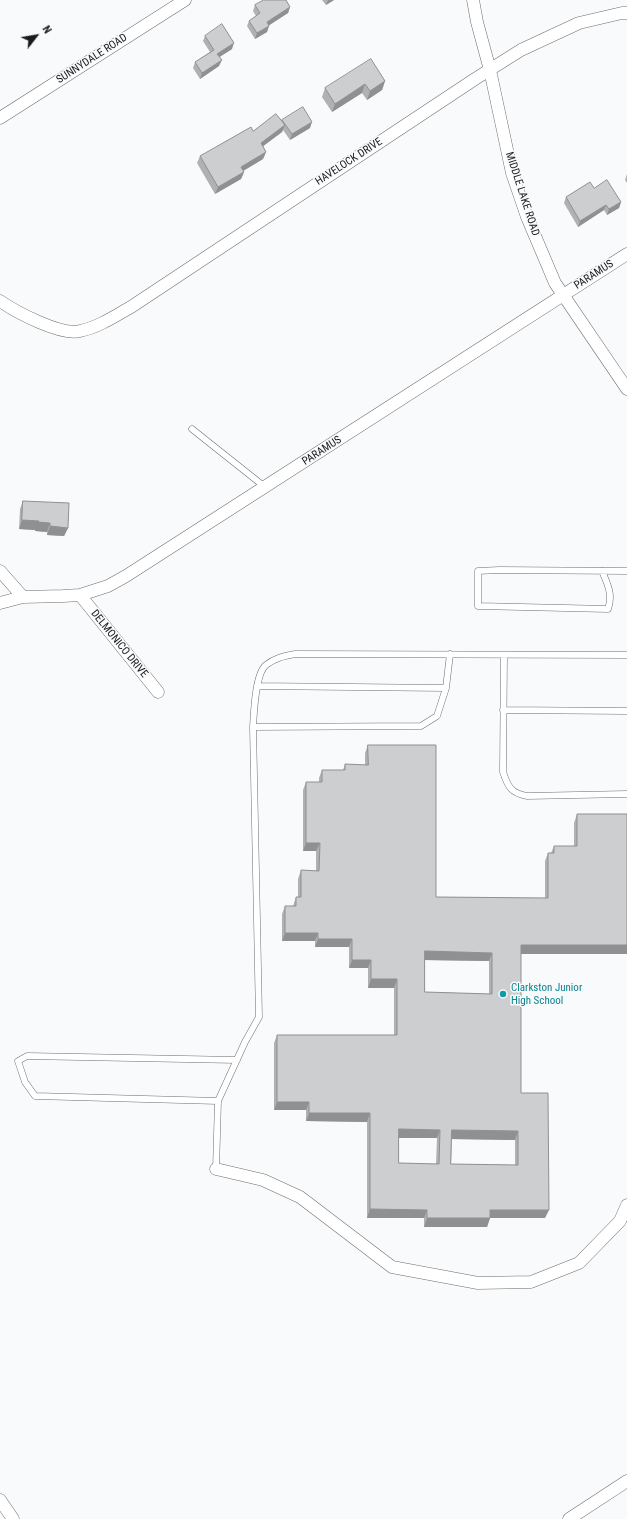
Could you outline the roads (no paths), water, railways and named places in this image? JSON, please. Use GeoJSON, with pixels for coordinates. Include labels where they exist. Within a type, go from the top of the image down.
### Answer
{"type":"FeatureCollection","features":[{"type":"Feature","properties":{"kind":"street","name":"SUNNYDALE ROAD"},"geometry":{"type":"LineString","coordinates":[[0,118],[185,0]]}},
{"type":"Feature","properties":{"kind":"street","name":"MIDDLE LAKE ROAD"},"geometry":{"type":"LineString","coordinates":[[473,0],[512,173],[527,217],[555,283],[627,389]]}},
{"type":"Feature","properties":{"kind":"street","name":"HAVELOCK DRIVE"},"geometry":{"type":"LineString","coordinates":[[0,301],[46,325],[62,330],[79,332],[103,323],[131,307],[521,50],[579,23],[627,13]]}},
{"type":"Feature","properties":{"kind":"street","name":"PARAMUS"},"geometry":{"type":"LineString","coordinates":[[0,603],[23,597],[80,595],[108,586],[126,576],[627,254]]}},
{"type":"Feature","properties":{"kind":"street"},"geometry":{"type":"LineString","coordinates":[[0,571],[23,597]]}},
{"type":"Feature","properties":{"kind":"street","name":"DELMONICO DRIVE"},"geometry":{"type":"LineString","coordinates":[[80,595],[158,692]]}},
{"type":"Feature","properties":{"kind":"street"},"geometry":{"type":"LineString","coordinates":[[216,1169],[264,1180],[300,1197],[392,1267],[478,1283],[531,1282],[579,1263],[620,1221],[627,1205]]}},
{"type":"Feature","properties":{"kind":"street"},"geometry":{"type":"LineString","coordinates":[[569,1519],[627,1481]]}},
{"type":"Feature","properties":{"kind":"street"},"geometry":{"type":"LineString","coordinates":[[1,1504],[12,1519]]}},
{"type":"Feature","properties":{"kind":"lane"},"geometry":{"type":"LineString","coordinates":[[192,429],[265,487]]}},
{"type":"Feature","properties":{"kind":"lane"},"geometry":{"type":"LineString","coordinates":[[602,571],[610,590],[611,601],[608,609],[478,606],[478,571],[602,571],[627,572]]}},
{"type":"Feature","properties":{"kind":"lane"},"geometry":{"type":"LineString","coordinates":[[216,1169],[218,1101],[259,1017],[253,727],[257,686],[265,666],[276,658],[295,654],[627,655]]}},
{"type":"Feature","properties":{"kind":"lane"},"geometry":{"type":"LineString","coordinates":[[253,727],[421,726],[438,716],[446,688],[450,654]]}},
{"type":"Feature","properties":{"kind":"lane"},"geometry":{"type":"LineString","coordinates":[[504,655],[503,772],[507,785],[516,794],[527,796],[627,794]]}},
{"type":"Feature","properties":{"kind":"lane"},"geometry":{"type":"LineString","coordinates":[[257,686],[446,688]]}},
{"type":"Feature","properties":{"kind":"lane"},"geometry":{"type":"LineString","coordinates":[[503,710],[627,711]]}},
{"type":"Feature","properties":{"kind":"lane"},"geometry":{"type":"LineString","coordinates":[[218,1101],[35,1096],[25,1082],[18,1061],[27,1056],[237,1060]]}},
{"type":"Feature","properties":{"kind":"place","name":"Clarkston Junior High School"},"geometry":{"type":"Point","coordinates":[503,994]}}]}
